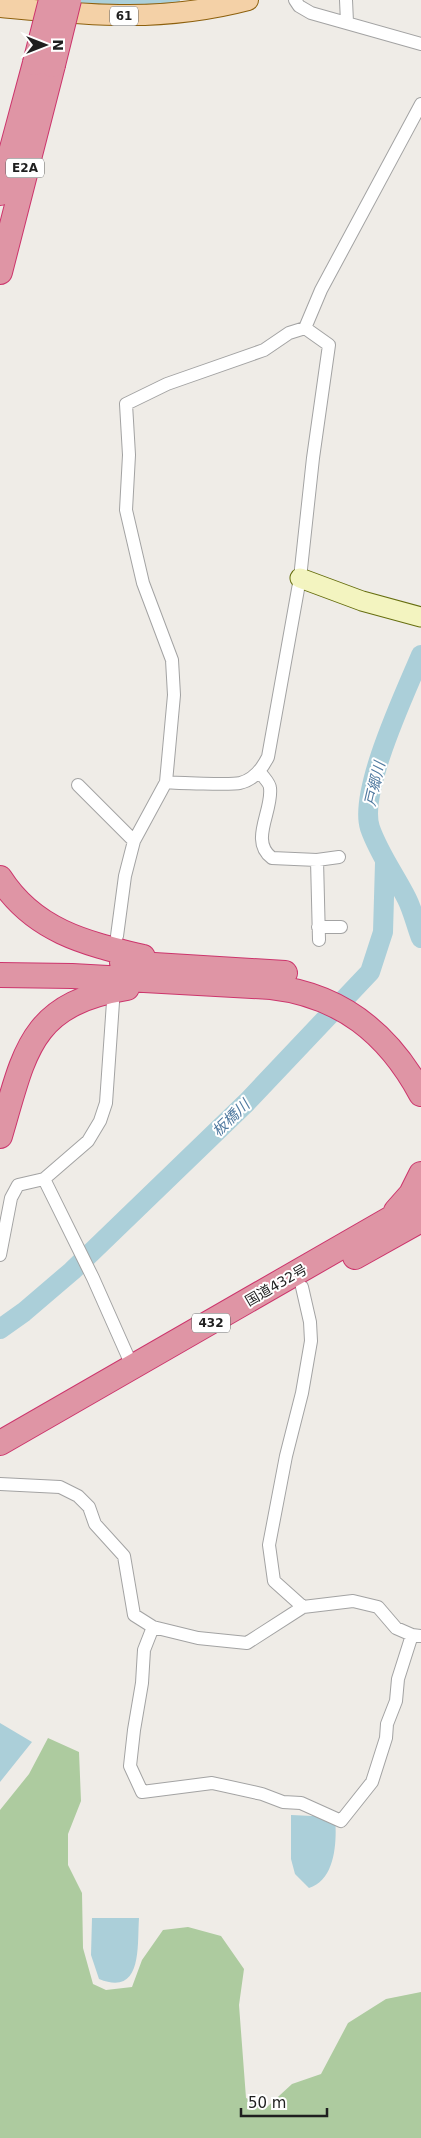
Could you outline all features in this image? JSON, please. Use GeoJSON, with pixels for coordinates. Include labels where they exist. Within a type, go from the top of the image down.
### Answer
{"type":"FeatureCollection","features":[{"type":"Feature","properties":{"kind":"highway","name":"E2A"},"geometry":{"type":"LineString","coordinates":[[0,272],[44,64],[51,0]]}},
{"type":"Feature","properties":{"kind":"highway","name":"E2A"},"geometry":{"type":"LineString","coordinates":[[0,193],[44,64],[69,0]]}},
{"type":"Feature","properties":{"kind":"highway"},"geometry":{"type":"LineString","coordinates":[[0,878],[23,907],[40,921],[66,935],[179,974]]}},
{"type":"Feature","properties":{"kind":"highway"},"geometry":{"type":"LineString","coordinates":[[0,959],[179,974]]}},
{"type":"Feature","properties":{"kind":"highway"},"geometry":{"type":"LineString","coordinates":[[0,975],[72,976],[275,971],[310,986],[354,1009],[387,1030],[402,1046],[420,1088]]}},
{"type":"Feature","properties":{"kind":"highway"},"geometry":{"type":"LineString","coordinates":[[0,1136],[25,1057],[44,1023],[74,1002],[89,996],[130,988],[179,974]]}},
{"type":"Feature","properties":{"kind":"highway"},"geometry":{"type":"LineString","coordinates":[[386,1220],[411,1194],[421,1174]]}},
{"type":"Feature","properties":{"kind":"highway","name":"国道432号"},"geometry":{"type":"LineString","coordinates":[[0,1443],[421,1201]]}},
{"type":"Feature","properties":{"kind":"highway","name":"国道432号"},"geometry":{"type":"LineString","coordinates":[[0,1456],[421,1220]]}},
{"type":"Feature","properties":{"kind":"main road","name":"61"},"geometry":{"type":"LineString","coordinates":[[0,7],[104,17],[151,16],[204,10],[248,0]]}},
{"type":"Feature","properties":{"kind":"street"},"geometry":{"type":"LineString","coordinates":[[296,0],[299,6],[311,13],[421,44]]}},
{"type":"Feature","properties":{"kind":"street"},"geometry":{"type":"LineString","coordinates":[[346,0],[347,22]]}},
{"type":"Feature","properties":{"kind":"street"},"geometry":{"type":"LineString","coordinates":[[305,328],[321,290],[421,104]]}},
{"type":"Feature","properties":{"kind":"street"},"geometry":{"type":"LineString","coordinates":[[117,936],[125,876],[134,841],[166,782],[174,695],[172,660],[143,583],[126,510],[129,455],[126,404],[167,384],[264,350],[289,332],[305,328],[329,345],[312,458],[300,578],[268,757],[260,772],[240,783],[188,782],[179,784],[166,782]]}},
{"type":"Feature","properties":{"kind":"street"},"geometry":{"type":"LineString","coordinates":[[300,578],[362,601],[421,618]]}},
{"type":"Feature","properties":{"kind":"street"},"geometry":{"type":"LineString","coordinates":[[260,772],[270,786],[270,797],[262,835],[267,854],[272,858],[317,860],[339,857]]}},
{"type":"Feature","properties":{"kind":"street"},"geometry":{"type":"LineString","coordinates":[[78,785],[134,841]]}},
{"type":"Feature","properties":{"kind":"street"},"geometry":{"type":"LineString","coordinates":[[317,860],[318,933],[341,927]]}},
{"type":"Feature","properties":{"kind":"street"},"geometry":{"type":"LineString","coordinates":[[0,1255],[11,1198],[18,1185],[44,1178],[88,1140],[100,1121],[106,1103],[113,1002]]}},
{"type":"Feature","properties":{"kind":"street"},"geometry":{"type":"LineString","coordinates":[[44,1178],[78,1251],[93,1278],[133,1368]]}},
{"type":"Feature","properties":{"kind":"street"},"geometry":{"type":"LineString","coordinates":[[302,1287],[310,1322],[311,1341],[302,1393],[286,1456],[269,1545],[274,1581],[303,1606]]}},
{"type":"Feature","properties":{"kind":"street"},"geometry":{"type":"LineString","coordinates":[[0,1484],[60,1487],[78,1496],[89,1507],[96,1524],[124,1556],[134,1616],[154,1627],[198,1638],[247,1643],[303,1606],[353,1601],[378,1607],[396,1628],[416,1636],[398,1679],[396,1701],[372,1782],[341,1821],[300,1803],[283,1802],[262,1794],[212,1783],[142,1792],[130,1766],[142,1683],[144,1650],[154,1627]]}},
{"type":"Feature","properties":{"kind":"green space"},"geometry":{"type":"Polygon","coordinates":[[[48,1738],[79,1752],[81,1801],[68,1834],[68,1865],[82,1893],[83,1948],[93,1984],[106,1990],[132,1987],[142,1960],[163,1930],[188,1927],[221,1936],[244,1969],[239,2005],[246,2098],[267,2107],[292,2084],[321,2074],[348,2023],[386,1999],[421,1992],[421,2138],[0,2138],[0,1810],[29,1774],[48,1738]]]}},
{"type":"Feature","properties":{"kind":"water"},"geometry":{"type":"Polygon","coordinates":[[[0,1723],[32,1742],[0,1782],[0,1723]]]}},
{"type":"Feature","properties":{"kind":"water"},"geometry":{"type":"Polygon","coordinates":[[[291,1815],[335,1817],[336,1837],[330,1868],[318,1884],[309,1888],[295,1874],[291,1859],[291,1815]]]}},
{"type":"Feature","properties":{"kind":"water"},"geometry":{"type":"Polygon","coordinates":[[[92,1918],[139,1918],[135,1966],[124,1981],[113,1983],[99,1979],[91,1955],[92,1918]]]}},
{"type":"Feature","properties":{"kind":"waterway"},"geometry":{"type":"LineString","coordinates":[[70,0],[108,4],[170,0]]}},
{"type":"Feature","properties":{"kind":"waterway","name":"戸郷川"},"geometry":{"type":"LineString","coordinates":[[421,655],[385,741],[371,791],[368,812],[370,828],[374,838],[382,856],[407,899],[421,938]]}},
{"type":"Feature","properties":{"kind":"waterway","name":"板橋川"},"geometry":{"type":"LineString","coordinates":[[0,1329],[24,1312],[72,1271],[247,1102],[370,972],[383,932],[385,863]]}}]}
